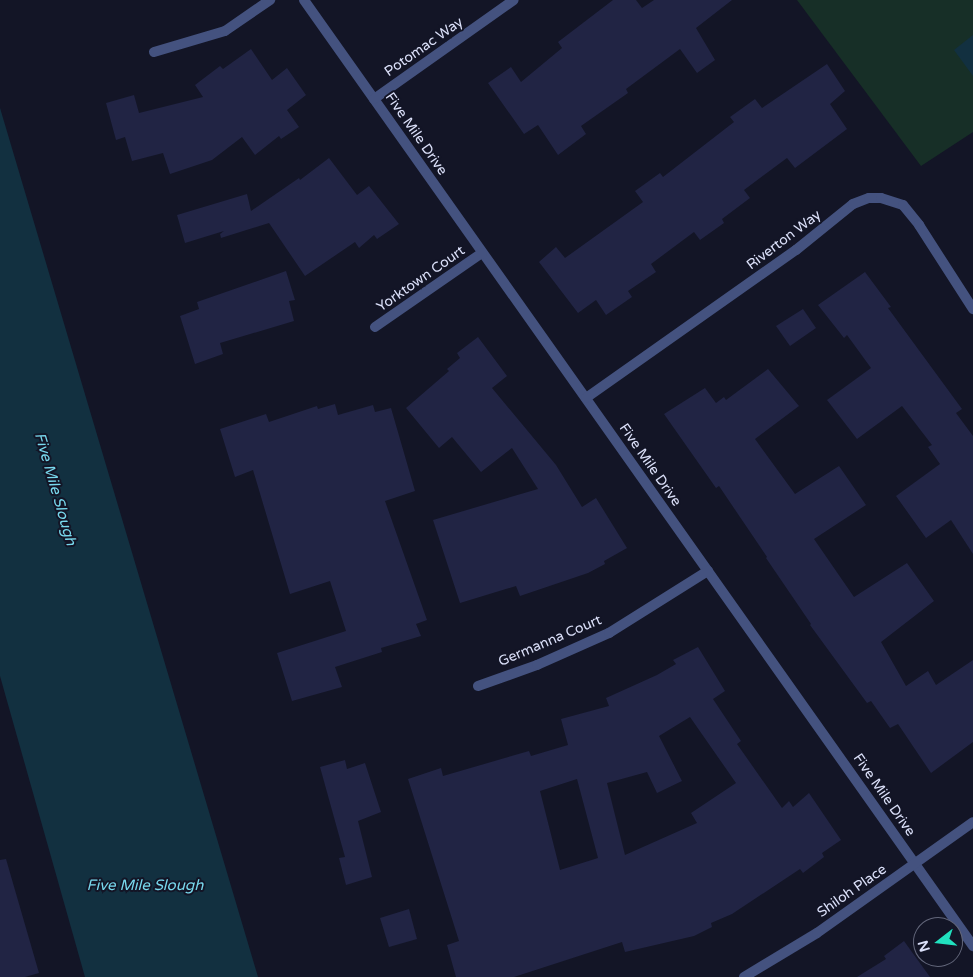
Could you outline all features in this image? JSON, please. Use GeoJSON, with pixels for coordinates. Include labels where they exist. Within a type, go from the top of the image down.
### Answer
{"type":"FeatureCollection","features":[{"type":"Feature","properties":{"kind":"street"},"geometry":{"type":"LineString","coordinates":[[154,52],[225,31],[270,0]]}},
{"type":"Feature","properties":{"kind":"street","name":"Five Mile Drive"},"geometry":{"type":"LineString","coordinates":[[304,0],[973,946]]}},
{"type":"Feature","properties":{"kind":"street","name":"Potomac Way"},"geometry":{"type":"LineString","coordinates":[[374,99],[514,0]]}},
{"type":"Feature","properties":{"kind":"street","name":"Riverton Way"},"geometry":{"type":"LineString","coordinates":[[586,398],[796,250],[853,204],[869,198],[881,198],[903,205],[919,225],[950,276],[973,309]]}},
{"type":"Feature","properties":{"kind":"street","name":"Yorktown Court"},"geometry":{"type":"LineString","coordinates":[[375,327],[482,253]]}},
{"type":"Feature","properties":{"kind":"street","name":"Germanna Court"},"geometry":{"type":"LineString","coordinates":[[478,686],[537,665],[609,633],[708,571]]}},
{"type":"Feature","properties":{"kind":"street","name":"Shiloh Place"},"geometry":{"type":"LineString","coordinates":[[744,977],[817,933],[973,822]]}},
{"type":"Feature","properties":{"kind":"green space"},"geometry":{"type":"Polygon","coordinates":[[[797,0],[973,0],[973,132],[921,166],[797,0]]]}},
{"type":"Feature","properties":{"kind":"water"},"geometry":{"type":"Polygon","coordinates":[[[973,35],[973,76],[954,50],[973,35]]]}},
{"type":"Feature","properties":{"kind":"water","name":"Five Mile Slough"},"geometry":{"type":"Polygon","coordinates":[[[0,108],[258,977],[85,977],[0,676],[0,108]]]}},
{"type":"Feature","properties":{"kind":"building"},"geometry":{"type":"Polygon","coordinates":[[[613,0],[636,0],[642,8],[654,0],[732,0],[696,28],[715,60],[697,73],[680,49],[626,89],[628,93],[581,126],[586,134],[558,155],[538,125],[524,134],[488,83],[511,67],[521,82],[562,48],[558,42],[613,0]]]}},
{"type":"Feature","properties":{"kind":"building"},"geometry":{"type":"Polygon","coordinates":[[[251,49],[272,80],[287,68],[306,95],[287,110],[299,127],[281,139],[279,136],[255,155],[242,137],[212,160],[170,174],[163,153],[132,161],[125,137],[116,140],[106,103],[134,95],[139,113],[203,97],[195,85],[220,66],[223,69],[251,49]]]}},
{"type":"Feature","properties":{"kind":"building"},"geometry":{"type":"Polygon","coordinates":[[[827,64],[845,91],[830,104],[847,129],[795,168],[787,158],[744,190],[750,198],[722,219],[724,223],[700,240],[694,232],[651,264],[656,272],[628,291],[632,297],[606,315],[596,300],[578,313],[539,262],[556,247],[565,258],[643,202],[635,191],[660,173],[663,177],[734,122],[730,117],[755,99],[762,108],[827,64]]]}},
{"type":"Feature","properties":{"kind":"building"},"geometry":{"type":"Polygon","coordinates":[[[329,158],[357,195],[369,186],[399,224],[377,239],[374,235],[359,248],[355,242],[305,276],[269,223],[221,238],[220,234],[224,231],[185,243],[177,215],[247,194],[251,211],[299,178],[300,180],[329,158]]]}},
{"type":"Feature","properties":{"kind":"building"},"geometry":{"type":"Polygon","coordinates":[[[286,271],[295,300],[289,301],[294,321],[220,343],[223,354],[195,364],[180,316],[199,309],[197,302],[286,271]]]}},
{"type":"Feature","properties":{"kind":"building"},"geometry":{"type":"Polygon","coordinates":[[[865,272],[891,307],[888,308],[962,409],[956,413],[973,436],[973,554],[951,520],[926,538],[896,496],[940,464],[928,447],[932,445],[902,406],[857,439],[827,400],[871,368],[847,335],[844,338],[818,305],[865,272]]]}},
{"type":"Feature","properties":{"kind":"building"},"geometry":{"type":"Polygon","coordinates":[[[803,309],[816,328],[790,346],[776,326],[803,309]]]}},
{"type":"Feature","properties":{"kind":"building"},"geometry":{"type":"Polygon","coordinates":[[[478,337],[507,376],[492,388],[556,465],[582,507],[596,498],[627,548],[604,561],[605,564],[588,573],[520,596],[516,586],[460,603],[433,520],[538,489],[512,448],[481,472],[452,437],[439,448],[406,408],[449,371],[447,369],[460,358],[457,353],[478,337]]]}},
{"type":"Feature","properties":{"kind":"building"},"geometry":{"type":"Polygon","coordinates":[[[768,369],[799,406],[755,439],[795,494],[839,466],[866,505],[814,539],[854,597],[907,563],[934,601],[881,642],[906,686],[928,671],[936,685],[973,660],[973,742],[931,773],[898,724],[890,728],[871,701],[867,703],[810,625],[719,486],[716,488],[664,414],[705,388],[716,403],[724,397],[726,400],[768,369]]]}},
{"type":"Feature","properties":{"kind":"building"},"geometry":{"type":"Polygon","coordinates":[[[335,404],[338,415],[373,405],[375,412],[391,408],[415,491],[385,501],[427,620],[416,624],[421,636],[381,648],[382,652],[335,667],[342,687],[292,701],[277,653],[346,631],[330,581],[290,594],[253,470],[235,477],[220,429],[266,414],[269,422],[317,406],[318,409],[335,404]]]}},
{"type":"Feature","properties":{"kind":"building"},"geometry":{"type":"Polygon","coordinates":[[[698,647],[725,691],[713,699],[741,741],[737,744],[782,808],[789,801],[793,807],[809,793],[841,840],[822,853],[824,857],[803,873],[800,869],[732,914],[711,923],[712,927],[694,936],[625,952],[622,942],[514,977],[456,977],[447,945],[459,941],[408,779],[441,768],[443,776],[529,751],[531,756],[568,745],[561,719],[609,706],[606,698],[657,675],[676,664],[673,660],[698,647]],[[690,717],[659,736],[682,781],[657,793],[647,772],[607,783],[625,855],[697,823],[691,813],[736,783],[690,717]],[[577,779],[540,791],[560,870],[598,858],[577,779]]]}},
{"type":"Feature","properties":{"kind":"building"},"geometry":{"type":"Polygon","coordinates":[[[345,760],[347,769],[365,763],[381,812],[358,821],[372,877],[346,885],[339,858],[345,857],[320,767],[345,760]]]}},
{"type":"Feature","properties":{"kind":"building"},"geometry":{"type":"Polygon","coordinates":[[[6,859],[39,973],[25,977],[0,977],[0,860],[6,859]]]}},
{"type":"Feature","properties":{"kind":"building"},"geometry":{"type":"Polygon","coordinates":[[[409,909],[417,939],[389,947],[380,918],[409,909]]]}},
{"type":"Feature","properties":{"kind":"building"},"geometry":{"type":"Polygon","coordinates":[[[904,941],[913,953],[913,967],[923,967],[930,977],[857,977],[886,959],[884,956],[904,941]]]}}]}
